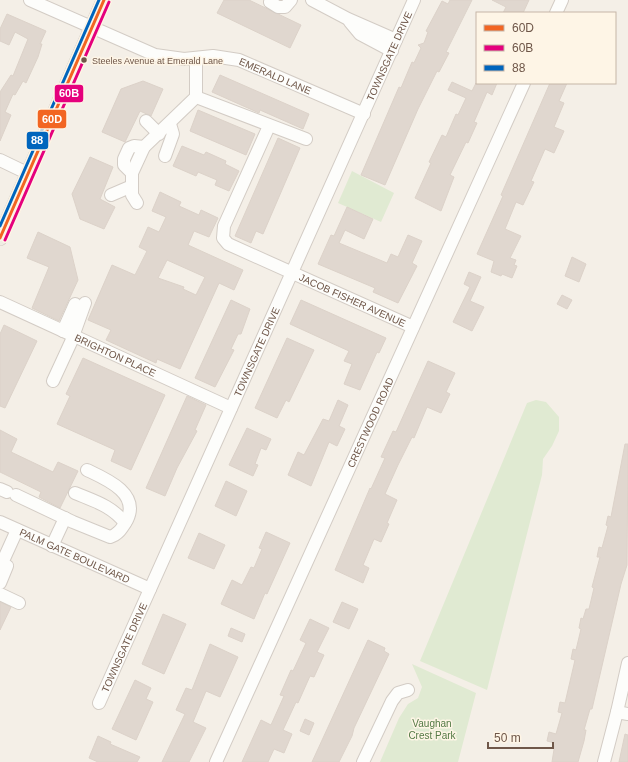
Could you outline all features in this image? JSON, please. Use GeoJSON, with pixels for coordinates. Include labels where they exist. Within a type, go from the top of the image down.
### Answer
{"type":"FeatureCollection","features":[{"type":"Feature","properties":{"kind":"main road"},"geometry":{"type":"LineString","coordinates":[[0,238],[27,173],[104,0]]}},
{"type":"Feature","properties":{"kind":"street","name":"EMERALD LANE"},"geometry":{"type":"LineString","coordinates":[[30,0],[155,54],[168,58],[196,59],[213,56],[239,60],[364,114]]}},
{"type":"Feature","properties":{"kind":"street"},"geometry":{"type":"LineString","coordinates":[[271,0],[270,2],[278,7],[285,7],[291,0]]}},
{"type":"Feature","properties":{"kind":"street"},"geometry":{"type":"LineString","coordinates":[[312,0],[394,46]]}},
{"type":"Feature","properties":{"kind":"street","name":"TOWNSGATE DRIVE"},"geometry":{"type":"LineString","coordinates":[[99,703],[414,0]]}},
{"type":"Feature","properties":{"kind":"street"},"geometry":{"type":"LineString","coordinates":[[556,12],[562,0]]}},
{"type":"Feature","properties":{"kind":"street"},"geometry":{"type":"LineString","coordinates":[[137,203],[132,195],[132,173],[144,147],[170,124],[196,97],[196,59]]}},
{"type":"Feature","properties":{"kind":"street","name":"CRESTWOOD ROAD"},"geometry":{"type":"LineString","coordinates":[[216,762],[524,84]]}},
{"type":"Feature","properties":{"kind":"street"},"geometry":{"type":"LineString","coordinates":[[196,97],[306,139]]}},
{"type":"Feature","properties":{"kind":"street"},"geometry":{"type":"LineString","coordinates":[[146,120],[159,134]]}},
{"type":"Feature","properties":{"kind":"street"},"geometry":{"type":"LineString","coordinates":[[165,156],[173,134],[170,124]]}},
{"type":"Feature","properties":{"kind":"street","name":"JACOB FISHER AVENUE"},"geometry":{"type":"LineString","coordinates":[[269,126],[224,226],[223,238],[228,244],[413,327]]}},
{"type":"Feature","properties":{"kind":"street"},"geometry":{"type":"LineString","coordinates":[[0,160],[27,173]]}},
{"type":"Feature","properties":{"kind":"street"},"geometry":{"type":"LineString","coordinates":[[111,195],[132,186]]}},
{"type":"Feature","properties":{"kind":"street","name":"BRIGHTON PLACE"},"geometry":{"type":"LineString","coordinates":[[0,302],[231,408]]}},
{"type":"Feature","properties":{"kind":"street"},"geometry":{"type":"LineString","coordinates":[[53,381],[68,333],[80,304]]}},
{"type":"Feature","properties":{"kind":"street"},"geometry":{"type":"LineString","coordinates":[[8,492],[110,537],[118,534],[128,516],[130,506],[126,496],[115,484],[87,470]]}},
{"type":"Feature","properties":{"kind":"street"},"geometry":{"type":"LineString","coordinates":[[75,493],[108,506],[117,513],[125,523]]}},
{"type":"Feature","properties":{"kind":"street"},"geometry":{"type":"LineString","coordinates":[[52,546],[65,518]]}},
{"type":"Feature","properties":{"kind":"street","name":"PALM GATE BOULEVARD"},"geometry":{"type":"LineString","coordinates":[[0,522],[150,590]]}},
{"type":"Feature","properties":{"kind":"street"},"geometry":{"type":"LineString","coordinates":[[0,583],[7,566],[2,563],[17,530]]}},
{"type":"Feature","properties":{"kind":"street"},"geometry":{"type":"LineString","coordinates":[[0,594],[19,603]]}},
{"type":"Feature","properties":{"kind":"street"},"geometry":{"type":"LineString","coordinates":[[604,762],[622,713],[628,663]]}},
{"type":"Feature","properties":{"kind":"street"},"geometry":{"type":"LineString","coordinates":[[363,762],[392,701],[398,693],[408,690]]}},
{"type":"Feature","properties":{"kind":"green space"},"geometry":{"type":"Polygon","coordinates":[[[352,171],[394,193],[381,222],[338,203],[352,171]]]}},
{"type":"Feature","properties":{"kind":"green space"},"geometry":{"type":"Polygon","coordinates":[[[536,400],[546,402],[559,417],[559,431],[552,446],[543,459],[542,475],[487,690],[420,661],[527,403],[536,400]]]}},
{"type":"Feature","properties":{"kind":"green space","name":"Vaughan Crest Park"},"geometry":{"type":"Polygon","coordinates":[[[412,664],[476,693],[458,762],[380,762],[399,718],[408,704],[418,698],[422,687],[412,664]]]}},
{"type":"Feature","properties":{"kind":"building"},"geometry":{"type":"Polygon","coordinates":[[[224,0],[249,0],[301,25],[290,48],[217,13],[224,0]]]}},
{"type":"Feature","properties":{"kind":"building"},"geometry":{"type":"Polygon","coordinates":[[[450,0],[472,0],[446,52],[449,53],[439,72],[437,71],[418,109],[385,185],[361,175],[399,87],[401,88],[412,62],[414,63],[421,48],[418,45],[424,43],[428,32],[426,31],[442,1],[448,4],[450,0]]]}},
{"type":"Feature","properties":{"kind":"building"},"geometry":{"type":"Polygon","coordinates":[[[492,0],[529,0],[523,12],[504,12],[506,7],[492,0]]]}},
{"type":"Feature","properties":{"kind":"building"},"geometry":{"type":"Polygon","coordinates":[[[7,14],[46,31],[40,44],[42,44],[38,57],[26,83],[23,81],[15,95],[13,94],[5,112],[11,115],[0,141],[0,92],[11,75],[13,76],[28,39],[15,32],[9,45],[0,41],[0,29],[7,14]]]}},
{"type":"Feature","properties":{"kind":"building"},"geometry":{"type":"Polygon","coordinates":[[[220,75],[309,114],[303,129],[260,110],[259,113],[212,92],[220,75]]]}},
{"type":"Feature","properties":{"kind":"building"},"geometry":{"type":"Polygon","coordinates":[[[143,81],[163,89],[151,116],[140,111],[125,142],[102,132],[121,89],[143,81]]]}},
{"type":"Feature","properties":{"kind":"building"},"geometry":{"type":"Polygon","coordinates":[[[452,82],[472,91],[476,83],[497,84],[492,95],[487,92],[474,122],[477,123],[468,143],[466,142],[450,175],[454,177],[441,211],[415,198],[431,163],[429,162],[442,135],[446,137],[456,114],[458,115],[466,98],[448,90],[452,82]]]}},
{"type":"Feature","properties":{"kind":"building"},"geometry":{"type":"Polygon","coordinates":[[[550,84],[567,84],[559,101],[564,103],[554,127],[564,131],[554,153],[545,149],[531,181],[534,182],[523,205],[516,202],[505,229],[521,236],[510,258],[516,260],[514,265],[517,266],[512,278],[491,272],[494,261],[477,254],[503,196],[501,195],[550,84]]]}},
{"type":"Feature","properties":{"kind":"building"},"geometry":{"type":"Polygon","coordinates":[[[198,110],[255,134],[246,155],[190,131],[198,110]]]}},
{"type":"Feature","properties":{"kind":"building"},"geometry":{"type":"Polygon","coordinates":[[[278,138],[300,148],[263,234],[256,231],[251,243],[235,236],[278,138]]]}},
{"type":"Feature","properties":{"kind":"building"},"geometry":{"type":"Polygon","coordinates":[[[182,146],[204,155],[206,152],[226,161],[225,164],[239,171],[229,191],[215,185],[217,180],[198,172],[196,176],[173,166],[182,146]]]}},
{"type":"Feature","properties":{"kind":"building"},"geometry":{"type":"Polygon","coordinates":[[[90,157],[113,167],[100,199],[115,207],[104,229],[80,219],[72,194],[90,157]]]}},
{"type":"Feature","properties":{"kind":"building"},"geometry":{"type":"Polygon","coordinates":[[[160,192],[181,202],[179,206],[199,215],[201,210],[218,218],[209,237],[194,231],[188,245],[243,270],[234,290],[219,283],[180,369],[157,359],[156,363],[106,340],[111,330],[88,320],[112,265],[135,275],[147,251],[139,247],[148,227],[159,232],[166,217],[152,211],[160,192]],[[167,260],[158,278],[184,287],[183,289],[196,295],[205,277],[167,260]]]}},
{"type":"Feature","properties":{"kind":"building"},"geometry":{"type":"Polygon","coordinates":[[[347,207],[373,219],[364,239],[345,230],[339,243],[387,263],[391,254],[398,257],[408,235],[422,241],[412,263],[417,266],[398,303],[373,292],[375,288],[318,264],[331,235],[334,236],[347,207]]]}},
{"type":"Feature","properties":{"kind":"building"},"geometry":{"type":"Polygon","coordinates":[[[38,232],[70,247],[78,280],[59,321],[32,308],[49,267],[27,258],[38,232]]]}},
{"type":"Feature","properties":{"kind":"building"},"geometry":{"type":"Polygon","coordinates":[[[572,257],[586,264],[579,282],[565,276],[572,257]]]}},
{"type":"Feature","properties":{"kind":"building"},"geometry":{"type":"Polygon","coordinates":[[[469,272],[481,277],[470,301],[484,307],[472,331],[453,322],[470,287],[464,284],[469,272]]]}},
{"type":"Feature","properties":{"kind":"building"},"geometry":{"type":"Polygon","coordinates":[[[562,295],[572,300],[567,309],[557,304],[562,295]]]}},
{"type":"Feature","properties":{"kind":"building"},"geometry":{"type":"Polygon","coordinates":[[[231,300],[250,309],[241,334],[238,334],[231,349],[234,350],[215,387],[195,378],[231,300]]]}},
{"type":"Feature","properties":{"kind":"building"},"geometry":{"type":"Polygon","coordinates":[[[301,300],[386,338],[379,353],[377,352],[360,390],[344,384],[352,364],[344,361],[349,351],[290,324],[301,300]]]}},
{"type":"Feature","properties":{"kind":"building"},"geometry":{"type":"Polygon","coordinates":[[[4,325],[37,341],[5,408],[0,406],[0,334],[4,325]]]}},
{"type":"Feature","properties":{"kind":"building"},"geometry":{"type":"Polygon","coordinates":[[[287,338],[314,350],[289,402],[286,400],[277,418],[255,408],[287,338]]]}},
{"type":"Feature","properties":{"kind":"building"},"geometry":{"type":"Polygon","coordinates":[[[83,358],[165,395],[131,470],[111,461],[115,450],[57,424],[70,396],[66,394],[83,358]]]}},
{"type":"Feature","properties":{"kind":"building"},"geometry":{"type":"Polygon","coordinates":[[[428,361],[455,373],[446,392],[450,394],[441,413],[427,407],[414,438],[412,437],[398,465],[385,494],[397,500],[381,542],[374,539],[363,565],[369,568],[363,583],[335,570],[370,488],[371,489],[385,458],[381,457],[393,431],[396,432],[428,361]]]}},
{"type":"Feature","properties":{"kind":"building"},"geometry":{"type":"Polygon","coordinates":[[[187,396],[206,405],[195,430],[197,431],[177,468],[165,496],[146,488],[187,396]]]}},
{"type":"Feature","properties":{"kind":"building"},"geometry":{"type":"Polygon","coordinates":[[[338,400],[348,405],[339,426],[345,429],[337,446],[329,442],[311,486],[288,475],[298,452],[304,455],[323,419],[329,421],[338,400]]]}},
{"type":"Feature","properties":{"kind":"building"},"geometry":{"type":"Polygon","coordinates":[[[247,428],[271,439],[266,450],[261,448],[255,464],[258,465],[253,476],[229,465],[247,428]]]}},
{"type":"Feature","properties":{"kind":"building"},"geometry":{"type":"Polygon","coordinates":[[[0,430],[17,439],[11,452],[53,472],[58,462],[78,471],[60,508],[39,497],[41,492],[0,472],[0,430]]]}},
{"type":"Feature","properties":{"kind":"building"},"geometry":{"type":"Polygon","coordinates":[[[625,444],[628,444],[627,565],[621,584],[592,709],[590,709],[584,730],[586,730],[584,741],[578,762],[552,762],[555,743],[547,741],[549,732],[556,734],[562,713],[558,712],[560,702],[565,703],[575,660],[571,659],[573,649],[576,650],[581,629],[579,628],[581,618],[583,619],[586,609],[589,609],[594,588],[592,587],[600,557],[597,557],[599,547],[602,548],[608,526],[606,525],[608,516],[611,517],[625,444]]]}},
{"type":"Feature","properties":{"kind":"building"},"geometry":{"type":"Polygon","coordinates":[[[226,481],[247,491],[236,516],[215,506],[226,481]]]}},
{"type":"Feature","properties":{"kind":"building"},"geometry":{"type":"Polygon","coordinates":[[[266,532],[290,543],[254,619],[221,604],[232,580],[242,585],[251,567],[254,568],[262,549],[259,548],[266,532]]]}},
{"type":"Feature","properties":{"kind":"building"},"geometry":{"type":"Polygon","coordinates":[[[199,533],[225,545],[214,569],[188,558],[199,533]]]}},
{"type":"Feature","properties":{"kind":"building"},"geometry":{"type":"Polygon","coordinates":[[[0,602],[11,607],[0,630],[0,602]]]}},
{"type":"Feature","properties":{"kind":"building"},"geometry":{"type":"Polygon","coordinates":[[[342,602],[358,609],[349,629],[333,622],[342,602]]]}},
{"type":"Feature","properties":{"kind":"building"},"geometry":{"type":"Polygon","coordinates":[[[163,614],[186,624],[164,674],[142,664],[163,614]]]}},
{"type":"Feature","properties":{"kind":"building"},"geometry":{"type":"Polygon","coordinates":[[[310,619],[329,628],[317,652],[324,655],[314,677],[310,676],[298,703],[296,702],[283,730],[292,734],[284,753],[274,749],[268,762],[242,762],[261,720],[271,725],[284,696],[280,695],[291,670],[293,671],[306,643],[300,640],[310,619]]]}},
{"type":"Feature","properties":{"kind":"building"},"geometry":{"type":"Polygon","coordinates":[[[231,628],[245,634],[242,642],[228,636],[231,628]]]}},
{"type":"Feature","properties":{"kind":"building"},"geometry":{"type":"Polygon","coordinates":[[[368,640],[385,648],[384,651],[389,654],[354,728],[352,736],[339,762],[312,762],[368,640]]]}},
{"type":"Feature","properties":{"kind":"building"},"geometry":{"type":"Polygon","coordinates":[[[210,644],[238,657],[220,697],[206,691],[193,722],[206,728],[189,762],[162,762],[185,714],[176,710],[186,688],[192,690],[210,644]]]}},
{"type":"Feature","properties":{"kind":"building"},"geometry":{"type":"Polygon","coordinates":[[[135,680],[151,688],[146,699],[153,702],[136,740],[112,729],[135,680]]]}},
{"type":"Feature","properties":{"kind":"building"},"geometry":{"type":"Polygon","coordinates":[[[305,719],[314,723],[309,735],[300,731],[305,719]]]}},
{"type":"Feature","properties":{"kind":"building"},"geometry":{"type":"Polygon","coordinates":[[[625,734],[628,735],[628,762],[619,762],[625,734]]]}},
{"type":"Feature","properties":{"kind":"building"},"geometry":{"type":"Polygon","coordinates":[[[98,736],[111,742],[110,744],[140,757],[137,762],[98,762],[89,758],[98,736]]]}},
{"type":"Feature","properties":{"kind":"transit line","name":"88"},"geometry":{"type":"LineString","coordinates":[[0,226],[99,0]]}},
{"type":"Feature","properties":{"kind":"transit line","name":"60D"},"geometry":{"type":"LineString","coordinates":[[0,238],[104,0]]}},
{"type":"Feature","properties":{"kind":"transit line","name":"60B"},"geometry":{"type":"LineString","coordinates":[[5,240],[109,2]]}},
{"type":"Feature","properties":{"kind":"place","name":"Steeles Avenue at Emerald Lane"},"geometry":{"type":"Point","coordinates":[84,60]}}]}
